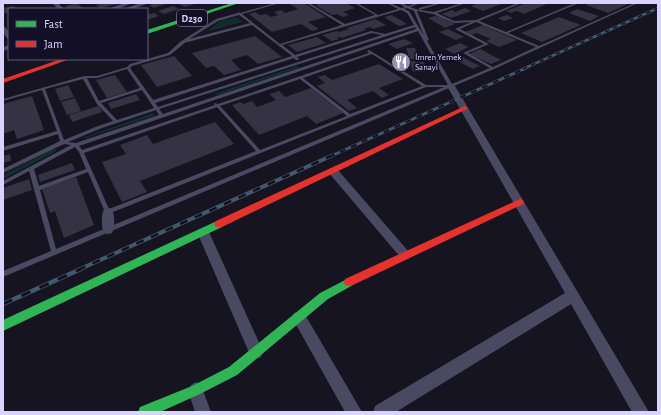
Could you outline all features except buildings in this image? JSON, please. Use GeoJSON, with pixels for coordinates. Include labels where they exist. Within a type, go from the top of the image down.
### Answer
{"type":"FeatureCollection","features":[{"type":"Feature","properties":{"kind":"main road","name":"D230"},"geometry":{"type":"LineString","coordinates":[[148,26],[213,3]]}},
{"type":"Feature","properties":{"kind":"main road","name":"D230"},"geometry":{"type":"LineString","coordinates":[[148,32],[237,3]]}},
{"type":"Feature","properties":{"kind":"main road"},"geometry":{"type":"LineString","coordinates":[[3,74],[44,60]]}},
{"type":"Feature","properties":{"kind":"main road"},"geometry":{"type":"LineString","coordinates":[[3,81],[64,60]]}},
{"type":"Feature","properties":{"kind":"main road"},"geometry":{"type":"LineString","coordinates":[[3,326],[465,108]]}},
{"type":"Feature","properties":{"kind":"main road"},"geometry":{"type":"LineString","coordinates":[[145,412],[196,390],[233,371],[324,296],[336,289],[354,279],[520,202]]}},
{"type":"Feature","properties":{"kind":"street"},"geometry":{"type":"LineString","coordinates":[[115,8],[146,3]]}},
{"type":"Feature","properties":{"kind":"street"},"geometry":{"type":"LineString","coordinates":[[451,86],[520,202],[641,412]]}},
{"type":"Feature","properties":{"kind":"street"},"geometry":{"type":"LineString","coordinates":[[333,171],[405,255]]}},
{"type":"Feature","properties":{"kind":"street"},"geometry":{"type":"LineString","coordinates":[[108,212],[108,230]]}},
{"type":"Feature","properties":{"kind":"street"},"geometry":{"type":"LineString","coordinates":[[203,232],[256,352]]}},
{"type":"Feature","properties":{"kind":"street"},"geometry":{"type":"LineString","coordinates":[[381,412],[573,295]]}},
{"type":"Feature","properties":{"kind":"street"},"geometry":{"type":"LineString","coordinates":[[299,317],[354,412]]}},
{"type":"Feature","properties":{"kind":"street"},"geometry":{"type":"LineString","coordinates":[[196,390],[203,412]]}},
{"type":"Feature","properties":{"kind":"lane"},"geometry":{"type":"LineString","coordinates":[[148,60],[169,54],[181,43],[217,20],[279,3]]}},
{"type":"Feature","properties":{"kind":"lane"},"geometry":{"type":"LineString","coordinates":[[307,3],[345,26]]}},
{"type":"Feature","properties":{"kind":"lane"},"geometry":{"type":"LineString","coordinates":[[355,3],[378,16]]}},
{"type":"Feature","properties":{"kind":"lane"},"geometry":{"type":"LineString","coordinates":[[388,3],[408,12],[415,26],[432,51]]}},
{"type":"Feature","properties":{"kind":"lane"},"geometry":{"type":"LineString","coordinates":[[399,3],[415,10],[434,13],[454,22],[476,21],[539,47]]}},
{"type":"Feature","properties":{"kind":"lane"},"geometry":{"type":"LineString","coordinates":[[279,45],[420,3]]}},
{"type":"Feature","properties":{"kind":"lane"},"geometry":{"type":"LineString","coordinates":[[408,12],[441,3]]}},
{"type":"Feature","properties":{"kind":"lane"},"geometry":{"type":"LineString","coordinates":[[434,13],[465,3]]}},
{"type":"Feature","properties":{"kind":"lane"},"geometry":{"type":"LineString","coordinates":[[493,68],[465,53],[487,44],[457,29],[521,3]]}},
{"type":"Feature","properties":{"kind":"lane"},"geometry":{"type":"LineString","coordinates":[[506,33],[578,3]]}},
{"type":"Feature","properties":{"kind":"lane"},"geometry":{"type":"LineString","coordinates":[[3,274],[451,86],[637,3]]}},
{"type":"Feature","properties":{"kind":"lane"},"geometry":{"type":"LineString","coordinates":[[417,17],[428,12],[433,6]]}},
{"type":"Feature","properties":{"kind":"lane"},"geometry":{"type":"LineString","coordinates":[[415,10],[432,51],[451,86]]}},
{"type":"Feature","properties":{"kind":"lane"},"geometry":{"type":"LineString","coordinates":[[239,13],[308,67]]}},
{"type":"Feature","properties":{"kind":"lane"},"geometry":{"type":"LineString","coordinates":[[181,43],[252,24]]}},
{"type":"Feature","properties":{"kind":"lane"},"geometry":{"type":"LineString","coordinates":[[3,171],[62,142],[116,122],[415,26]]}},
{"type":"Feature","properties":{"kind":"lane"},"geometry":{"type":"LineString","coordinates":[[3,183],[76,145],[418,30]]}},
{"type":"Feature","properties":{"kind":"lane"},"geometry":{"type":"LineString","coordinates":[[152,102],[372,32],[384,35]]}},
{"type":"Feature","properties":{"kind":"lane"},"geometry":{"type":"LineString","coordinates":[[365,48],[425,86]]}},
{"type":"Feature","properties":{"kind":"lane"},"geometry":{"type":"LineString","coordinates":[[81,152],[372,53]]}},
{"type":"Feature","properties":{"kind":"lane"},"geometry":{"type":"LineString","coordinates":[[3,100],[84,77],[97,77],[128,68],[132,64],[147,60]]}},
{"type":"Feature","properties":{"kind":"lane"},"geometry":{"type":"LineString","coordinates":[[128,68],[162,116]]}},
{"type":"Feature","properties":{"kind":"lane"},"geometry":{"type":"LineString","coordinates":[[84,77],[98,103],[116,122]]}},
{"type":"Feature","properties":{"kind":"lane"},"geometry":{"type":"LineString","coordinates":[[300,77],[350,116]]}},
{"type":"Feature","properties":{"kind":"lane"},"geometry":{"type":"LineString","coordinates":[[62,142],[76,145],[81,152],[108,212],[425,86],[451,86]]}},
{"type":"Feature","properties":{"kind":"lane"},"geometry":{"type":"LineString","coordinates":[[43,88],[62,142]]}},
{"type":"Feature","properties":{"kind":"lane"},"geometry":{"type":"LineString","coordinates":[[98,103],[142,89]]}},
{"type":"Feature","properties":{"kind":"lane"},"geometry":{"type":"LineString","coordinates":[[206,93],[259,152]]}},
{"type":"Feature","properties":{"kind":"lane"},"geometry":{"type":"LineString","coordinates":[[3,149],[58,132]]}},
{"type":"Feature","properties":{"kind":"lane"},"geometry":{"type":"LineString","coordinates":[[31,168],[54,253]]}},
{"type":"Feature","properties":{"kind":"lane"},"geometry":{"type":"LineString","coordinates":[[36,189],[89,170]]}},
{"type":"Feature","properties":{"kind":"green space"},"geometry":{"type":"Polygon","coordinates":[[[237,17],[243,22],[205,32],[221,21],[237,17]]]}},
{"type":"Feature","properties":{"kind":"green space"},"geometry":{"type":"Polygon","coordinates":[[[297,66],[299,68],[218,95],[214,94],[297,66]]]}},
{"type":"Feature","properties":{"kind":"green space"},"geometry":{"type":"Polygon","coordinates":[[[153,113],[154,116],[82,138],[153,113]]]}},
{"type":"Feature","properties":{"kind":"green space"},"geometry":{"type":"Polygon","coordinates":[[[53,149],[57,149],[55,152],[3,179],[3,175],[53,149]]]}},
{"type":"Feature","properties":{"kind":"railway"},"geometry":{"type":"LineString","coordinates":[[523,69],[658,8]]}},
{"type":"Feature","properties":{"kind":"railway"},"geometry":{"type":"LineString","coordinates":[[329,157],[526,68]]}},
{"type":"Feature","properties":{"kind":"railway"},"geometry":{"type":"LineString","coordinates":[[78,270],[331,156]]}},
{"type":"Feature","properties":{"kind":"railway"},"geometry":{"type":"LineString","coordinates":[[3,304],[81,269]]}},
{"type":"Feature","properties":{"kind":"traffic: fast"},"geometry":{"type":"LineString","coordinates":[[148,32],[237,3]]}},
{"type":"Feature","properties":{"kind":"traffic: fast"},"geometry":{"type":"LineString","coordinates":[[3,326],[219,224]]}},
{"type":"Feature","properties":{"kind":"traffic: fast"},"geometry":{"type":"LineString","coordinates":[[145,412],[196,390],[233,371],[324,296],[349,282]]}},
{"type":"Feature","properties":{"kind":"traffic: jam"},"geometry":{"type":"LineString","coordinates":[[3,81],[64,60]]}},
{"type":"Feature","properties":{"kind":"traffic: jam"},"geometry":{"type":"LineString","coordinates":[[219,224],[465,108]]}},
{"type":"Feature","properties":{"kind":"traffic: jam"},"geometry":{"type":"LineString","coordinates":[[349,282],[520,202]]}},
{"type":"Feature","properties":{"kind":"place","name":"İmren Yemek Sanayi"},"geometry":{"type":"Point","coordinates":[401,62]}}]}
